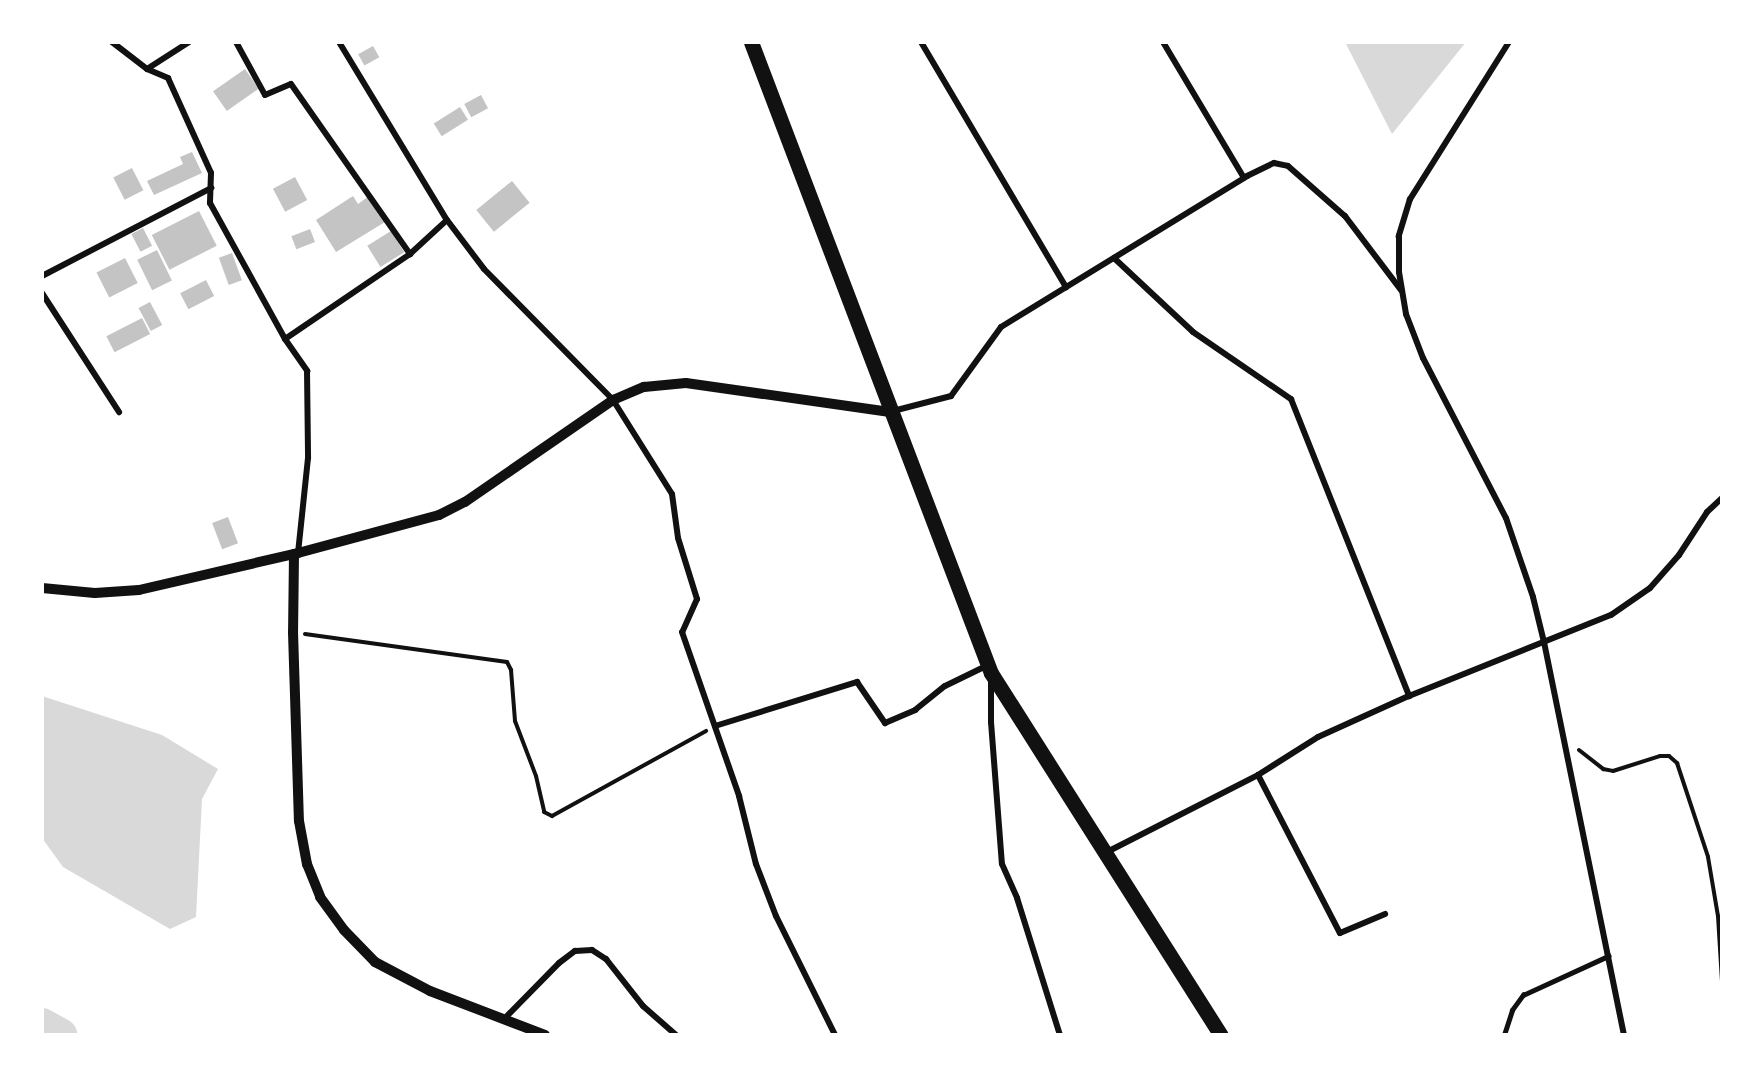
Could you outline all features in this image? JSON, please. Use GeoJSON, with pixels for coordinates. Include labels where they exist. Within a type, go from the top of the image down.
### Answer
{"type":"FeatureCollection","features":[{"type":"Feature","properties":{"kind":"main road"},"geometry":{"type":"LineString","coordinates":[[751,42],[989,669],[1104,854],[1221,1035]]}},
{"type":"Feature","properties":{"kind":"street"},"geometry":{"type":"LineString","coordinates":[[112,42],[147,69],[168,78],[211,173],[210,203],[285,339],[307,371],[308,458],[296,554],[292,632],[299,821],[307,864],[320,897],[344,930],[375,962],[430,992],[545,1035]]}},
{"type":"Feature","properties":{"kind":"street"},"geometry":{"type":"LineString","coordinates":[[147,69],[189,42]]}},
{"type":"Feature","properties":{"kind":"street"},"geometry":{"type":"LineString","coordinates":[[236,42],[265,95],[291,84],[410,254]]}},
{"type":"Feature","properties":{"kind":"street"},"geometry":{"type":"LineString","coordinates":[[339,42],[447,220],[484,269],[613,400],[672,494],[678,538],[697,599],[682,632],[739,796],[756,864],[776,916],[835,1035]]}},
{"type":"Feature","properties":{"kind":"street"},"geometry":{"type":"LineString","coordinates":[[921,42],[1066,287]]}},
{"type":"Feature","properties":{"kind":"street"},"geometry":{"type":"LineString","coordinates":[[1163,42],[1244,178]]}},
{"type":"Feature","properties":{"kind":"street"},"geometry":{"type":"LineString","coordinates":[[1509,42],[1410,199],[1399,236],[1399,272],[1406,314],[1423,358],[1506,518],[1533,597],[1624,1035]]}},
{"type":"Feature","properties":{"kind":"street"},"geometry":{"type":"LineString","coordinates":[[42,588],[96,593],[139,590],[296,554],[439,515],[465,502],[613,400],[644,387],[686,383],[890,412],[951,396],[1001,327],[1244,178],[1274,163],[1288,166],[1345,216],[1402,292]]}},
{"type":"Feature","properties":{"kind":"street"},"geometry":{"type":"LineString","coordinates":[[42,276],[211,188]]}},
{"type":"Feature","properties":{"kind":"street"},"geometry":{"type":"LineString","coordinates":[[285,339],[410,254],[447,220]]}},
{"type":"Feature","properties":{"kind":"street"},"geometry":{"type":"LineString","coordinates":[[1114,258],[1192,332],[1291,399],[1408,696]]}},
{"type":"Feature","properties":{"kind":"street"},"geometry":{"type":"LineString","coordinates":[[42,293],[119,412]]}},
{"type":"Feature","properties":{"kind":"street"},"geometry":{"type":"LineString","coordinates":[[1104,854],[1258,775],[1318,737],[1408,696],[1611,615],[1650,588],[1679,555],[1707,512],[1722,498]]}},
{"type":"Feature","properties":{"kind":"street"},"geometry":{"type":"LineString","coordinates":[[715,726],[857,682],[885,723],[915,710],[945,686],[989,669],[1002,864],[1017,898],[1060,1035]]}},
{"type":"Feature","properties":{"kind":"street"},"geometry":{"type":"LineString","coordinates":[[1258,775],[1340,933],[1385,914]]}},
{"type":"Feature","properties":{"kind":"street"},"geometry":{"type":"LineString","coordinates":[[504,1019],[559,963],[575,951],[592,950],[606,959],[643,1006],[676,1035]]}},
{"type":"Feature","properties":{"kind":"lane"},"geometry":{"type":"LineString","coordinates":[[1504,1035],[1512,1011],[1523,995],[1608,956]]}},
{"type":"Feature","properties":{"kind":"path"},"geometry":{"type":"LineString","coordinates":[[292,632],[507,662],[511,670],[515,721],[536,776],[544,812],[552,816],[715,726]]}},
{"type":"Feature","properties":{"kind":"path"},"geometry":{"type":"LineString","coordinates":[[1563,735],[1588,759],[1614,771],[1659,756],[1669,756],[1677,763],[1708,857],[1718,916],[1722,981]]}},
{"type":"Feature","properties":{"kind":"shaded area"},"geometry":{"type":"Polygon","coordinates":[[[1345,42],[1466,42],[1392,134],[1345,42]]]}},
{"type":"Feature","properties":{"kind":"shaded area"},"geometry":{"type":"Polygon","coordinates":[[[42,696],[162,735],[218,769],[202,799],[196,917],[170,929],[63,867],[42,838],[42,696]]]}},
{"type":"Feature","properties":{"kind":"building"},"geometry":{"type":"Polygon","coordinates":[[[373,46],[379,57],[364,66],[358,54],[373,46]]]}},
{"type":"Feature","properties":{"kind":"building"},"geometry":{"type":"Polygon","coordinates":[[[245,69],[259,89],[227,111],[213,91],[245,69]]]}},
{"type":"Feature","properties":{"kind":"building"},"geometry":{"type":"Polygon","coordinates":[[[481,95],[488,108],[471,117],[464,104],[481,95]]]}},
{"type":"Feature","properties":{"kind":"building"},"geometry":{"type":"Polygon","coordinates":[[[460,107],[468,120],[442,136],[434,123],[460,107]]]}},
{"type":"Feature","properties":{"kind":"building"},"geometry":{"type":"Polygon","coordinates":[[[192,152],[202,173],[154,195],[147,181],[183,164],[180,157],[192,152]]]}},
{"type":"Feature","properties":{"kind":"building"},"geometry":{"type":"Polygon","coordinates":[[[132,168],[143,190],[125,200],[113,178],[132,168]]]}},
{"type":"Feature","properties":{"kind":"building"},"geometry":{"type":"Polygon","coordinates":[[[295,177],[307,200],[285,212],[273,189],[295,177]]]}},
{"type":"Feature","properties":{"kind":"building"},"geometry":{"type":"Polygon","coordinates":[[[512,181],[530,203],[494,232],[476,210],[512,181]]]}},
{"type":"Feature","properties":{"kind":"building"},"geometry":{"type":"Polygon","coordinates":[[[353,196],[358,204],[369,196],[385,222],[336,252],[316,220],[353,196]]]}},
{"type":"Feature","properties":{"kind":"building"},"geometry":{"type":"Polygon","coordinates":[[[199,211],[217,246],[169,270],[152,235],[199,211]]]}},
{"type":"Feature","properties":{"kind":"building"},"geometry":{"type":"Polygon","coordinates":[[[143,228],[152,246],[140,252],[131,234],[143,228]]]}},
{"type":"Feature","properties":{"kind":"building"},"geometry":{"type":"Polygon","coordinates":[[[310,229],[315,242],[296,249],[291,236],[310,229]]]}},
{"type":"Feature","properties":{"kind":"building"},"geometry":{"type":"Polygon","coordinates":[[[391,231],[404,252],[381,267],[367,246],[391,231]]]}},
{"type":"Feature","properties":{"kind":"building"},"geometry":{"type":"Polygon","coordinates":[[[157,250],[172,281],[152,290],[137,260],[157,250]]]}},
{"type":"Feature","properties":{"kind":"building"},"geometry":{"type":"Polygon","coordinates":[[[232,253],[242,280],[229,285],[219,258],[232,253]]]}},
{"type":"Feature","properties":{"kind":"building"},"geometry":{"type":"Polygon","coordinates":[[[125,258],[138,283],[109,297],[96,273],[125,258]]]}},
{"type":"Feature","properties":{"kind":"building"},"geometry":{"type":"Polygon","coordinates":[[[206,280],[214,296],[188,309],[180,293],[206,280]]]}},
{"type":"Feature","properties":{"kind":"building"},"geometry":{"type":"Polygon","coordinates":[[[150,302],[162,325],[151,331],[139,308],[150,302]]]}},
{"type":"Feature","properties":{"kind":"building"},"geometry":{"type":"Polygon","coordinates":[[[142,318],[150,334],[115,352],[106,336],[142,318]]]}},
{"type":"Feature","properties":{"kind":"building"},"geometry":{"type":"Polygon","coordinates":[[[228,517],[238,543],[222,549],[212,523],[228,517]]]}},
{"type":"Feature","properties":{"kind":"waterway"},"geometry":{"type":"LineString","coordinates":[[42,1025],[60,1035]]}}]}
